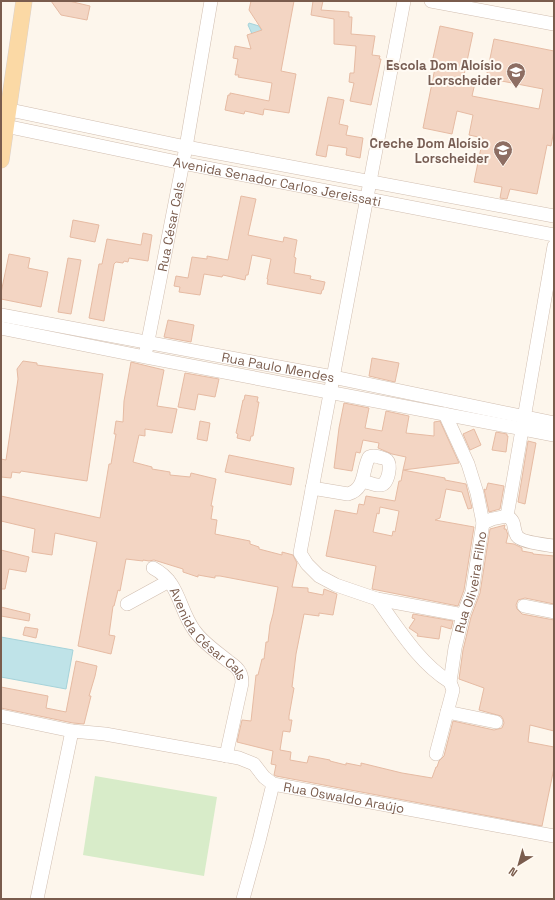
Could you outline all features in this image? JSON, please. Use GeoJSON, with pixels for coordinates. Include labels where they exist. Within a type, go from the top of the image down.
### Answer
{"type":"FeatureCollection","features":[{"type":"Feature","properties":{"kind":"main road"},"geometry":{"type":"LineString","coordinates":[[1,92],[14,1]]}},
{"type":"Feature","properties":{"kind":"main road"},"geometry":{"type":"LineString","coordinates":[[1,160],[5,109],[24,1]]}},
{"type":"Feature","properties":{"kind":"street","name":"Rua César Cals"},"geometry":{"type":"LineString","coordinates":[[145,357],[186,147],[211,1]]}},
{"type":"Feature","properties":{"kind":"street"},"geometry":{"type":"LineString","coordinates":[[404,1],[300,553],[307,564],[319,576],[336,584],[377,599],[463,615]]}},
{"type":"Feature","properties":{"kind":"street"},"geometry":{"type":"LineString","coordinates":[[431,1],[554,24]]}},
{"type":"Feature","properties":{"kind":"street","name":"Avenida Senador Carlos Jereissati"},"geometry":{"type":"LineString","coordinates":[[5,109],[186,147],[554,216]]}},
{"type":"Feature","properties":{"kind":"street","name":"Avenida Senador Carlos Jereissati"},"geometry":{"type":"LineString","coordinates":[[3,125],[182,163],[554,235]]}},
{"type":"Feature","properties":{"kind":"street"},"geometry":{"type":"LineString","coordinates":[[507,516],[554,246]]}},
{"type":"Feature","properties":{"kind":"street","name":"Rua Paulo Mendes"},"geometry":{"type":"LineString","coordinates":[[1,315],[333,377],[445,414],[486,415]]}},
{"type":"Feature","properties":{"kind":"street"},"geometry":{"type":"LineString","coordinates":[[41,336],[44,322]]}},
{"type":"Feature","properties":{"kind":"street","name":"Rua Paulo Mendes"},"geometry":{"type":"LineString","coordinates":[[1,328],[330,393],[397,398],[523,422],[554,423]]}},
{"type":"Feature","properties":{"kind":"street","name":"Rua Oliveira Filho"},"geometry":{"type":"LineString","coordinates":[[436,754],[453,690],[450,682],[455,648],[463,615],[472,592],[483,523],[477,493],[468,464],[445,414]]}},
{"type":"Feature","properties":{"kind":"street","name":"Rua Paulo Mendes"},"geometry":{"type":"LineString","coordinates":[[523,422],[554,435]]}},
{"type":"Feature","properties":{"kind":"street"},"geometry":{"type":"LineString","coordinates":[[312,488],[348,494],[353,493],[358,488],[362,480]]}},
{"type":"Feature","properties":{"kind":"street"},"geometry":{"type":"LineString","coordinates":[[483,523],[492,519],[507,516],[512,519],[516,534],[519,538],[554,546]]}},
{"type":"Feature","properties":{"kind":"street","name":"Avenida César Cals"},"geometry":{"type":"LineString","coordinates":[[153,568],[161,572],[177,592],[185,615],[194,631],[216,652],[239,670],[242,675],[242,683],[226,756]]}},
{"type":"Feature","properties":{"kind":"street"},"geometry":{"type":"LineString","coordinates":[[126,604],[169,581]]}},
{"type":"Feature","properties":{"kind":"street"},"geometry":{"type":"LineString","coordinates":[[377,599],[418,653],[438,675],[450,682]]}},
{"type":"Feature","properties":{"kind":"street"},"geometry":{"type":"LineString","coordinates":[[524,606],[554,612]]}},
{"type":"Feature","properties":{"kind":"street"},"geometry":{"type":"LineString","coordinates":[[447,712],[496,722]]}},
{"type":"Feature","properties":{"kind":"street","name":"Rua Oswaldo Araújo"},"geometry":{"type":"LineString","coordinates":[[1,716],[72,731],[105,734],[239,758],[254,764],[273,784],[554,836]]}},
{"type":"Feature","properties":{"kind":"street"},"geometry":{"type":"LineString","coordinates":[[38,899],[72,731]]}},
{"type":"Feature","properties":{"kind":"street"},"geometry":{"type":"LineString","coordinates":[[243,899],[273,784]]}},
{"type":"Feature","properties":{"kind":"green space"},"geometry":{"type":"Polygon","coordinates":[[[95,776],[217,797],[204,876],[83,855],[95,776]]]}},
{"type":"Feature","properties":{"kind":"water"},"geometry":{"type":"Polygon","coordinates":[[[249,23],[259,26],[264,34],[252,34],[248,25],[249,23]]]}},
{"type":"Feature","properties":{"kind":"water"},"geometry":{"type":"Polygon","coordinates":[[[1,637],[73,650],[66,689],[1,677],[1,637]]]}},
{"type":"Feature","properties":{"kind":"building"},"geometry":{"type":"Polygon","coordinates":[[[51,1],[69,1],[90,6],[87,20],[61,15],[51,1]]]}},
{"type":"Feature","properties":{"kind":"building"},"geometry":{"type":"Polygon","coordinates":[[[251,1],[294,1],[281,71],[296,74],[289,113],[264,109],[263,115],[245,111],[244,114],[225,110],[228,95],[230,95],[230,93],[269,101],[272,83],[238,77],[239,75],[235,75],[238,59],[233,58],[235,46],[251,49],[247,35],[262,30],[249,10],[251,1]]]}},
{"type":"Feature","properties":{"kind":"building"},"geometry":{"type":"Polygon","coordinates":[[[313,1],[323,1],[321,10],[349,12],[349,17],[352,17],[351,34],[375,36],[372,55],[380,56],[379,59],[381,59],[371,105],[350,101],[354,83],[349,82],[350,73],[354,73],[356,46],[334,44],[334,19],[311,15],[313,1]]]}},
{"type":"Feature","properties":{"kind":"building"},"geometry":{"type":"Polygon","coordinates":[[[440,26],[473,33],[463,80],[475,83],[472,96],[539,109],[543,89],[486,78],[494,39],[554,51],[554,130],[551,146],[547,145],[537,194],[510,189],[507,199],[500,198],[502,187],[474,182],[483,138],[469,135],[473,115],[457,111],[452,134],[423,128],[435,68],[431,67],[440,26]]]}},
{"type":"Feature","properties":{"kind":"building"},"geometry":{"type":"Polygon","coordinates":[[[328,97],[344,100],[339,124],[348,126],[346,135],[363,138],[360,158],[346,155],[347,148],[328,145],[326,157],[316,155],[328,97]]]}},
{"type":"Feature","properties":{"kind":"building"},"geometry":{"type":"Polygon","coordinates":[[[241,196],[256,199],[248,235],[283,242],[284,237],[297,240],[294,257],[296,258],[294,273],[311,276],[310,279],[325,282],[321,294],[267,284],[271,259],[252,255],[248,275],[246,275],[245,280],[223,275],[222,277],[204,274],[200,295],[179,292],[180,287],[174,286],[176,276],[188,278],[192,257],[207,259],[207,256],[228,260],[241,196]]]}},
{"type":"Feature","properties":{"kind":"building"},"geometry":{"type":"Polygon","coordinates":[[[73,220],[99,225],[95,242],[70,237],[73,220]]]}},
{"type":"Feature","properties":{"kind":"building"},"geometry":{"type":"Polygon","coordinates":[[[143,233],[152,235],[148,261],[129,258],[128,262],[116,262],[114,264],[104,321],[89,318],[99,264],[102,264],[107,239],[141,245],[143,233]]]}},
{"type":"Feature","properties":{"kind":"building"},"geometry":{"type":"Polygon","coordinates":[[[9,254],[30,258],[28,268],[48,272],[41,307],[1,299],[9,254]]]}},
{"type":"Feature","properties":{"kind":"building"},"geometry":{"type":"Polygon","coordinates":[[[68,258],[81,260],[71,314],[58,312],[68,258]]]}},
{"type":"Feature","properties":{"kind":"building"},"geometry":{"type":"Polygon","coordinates":[[[168,320],[194,325],[191,342],[164,337],[168,320]]]}},
{"type":"Feature","properties":{"kind":"building"},"geometry":{"type":"Polygon","coordinates":[[[372,358],[399,363],[395,382],[369,376],[372,358]]]}},
{"type":"Feature","properties":{"kind":"building"},"geometry":{"type":"Polygon","coordinates":[[[23,361],[37,363],[37,365],[103,374],[87,481],[21,471],[20,473],[12,472],[11,478],[1,477],[1,459],[6,460],[18,379],[17,369],[23,361]]]}},
{"type":"Feature","properties":{"kind":"building"},"geometry":{"type":"Polygon","coordinates":[[[131,362],[164,370],[157,406],[177,409],[172,433],[145,429],[145,436],[139,435],[133,462],[152,467],[152,469],[170,472],[170,475],[190,477],[191,473],[216,479],[211,506],[213,506],[211,519],[217,520],[215,534],[250,541],[250,544],[259,547],[259,549],[282,555],[282,552],[293,555],[297,563],[292,587],[308,588],[308,592],[323,595],[324,589],[337,594],[333,615],[319,613],[319,616],[304,614],[296,654],[292,687],[294,688],[289,716],[289,720],[292,720],[290,732],[283,731],[280,750],[291,752],[290,760],[307,763],[309,756],[346,765],[346,763],[361,766],[361,763],[402,773],[432,778],[439,761],[444,756],[453,721],[494,730],[502,728],[504,723],[501,716],[479,710],[484,688],[459,679],[463,650],[471,617],[480,593],[490,529],[505,525],[504,529],[506,529],[508,535],[506,543],[514,544],[522,548],[522,551],[533,554],[554,556],[554,604],[525,598],[518,600],[516,605],[517,609],[522,614],[554,620],[554,731],[530,725],[528,742],[554,747],[554,768],[542,826],[276,776],[274,775],[276,765],[271,764],[273,751],[237,742],[242,720],[251,721],[256,675],[258,675],[262,659],[264,659],[266,642],[268,642],[278,587],[220,576],[215,576],[215,578],[198,575],[198,577],[183,572],[183,569],[154,560],[143,561],[126,559],[120,591],[118,590],[113,606],[109,635],[115,636],[111,654],[78,646],[97,542],[55,533],[52,555],[32,552],[35,529],[1,521],[1,496],[100,518],[109,464],[111,464],[116,434],[114,434],[116,421],[123,422],[124,401],[131,362]]]}},
{"type":"Feature","properties":{"kind":"building"},"geometry":{"type":"Polygon","coordinates":[[[185,373],[219,379],[215,397],[198,394],[195,410],[178,407],[185,373]]]}},
{"type":"Feature","properties":{"kind":"building"},"geometry":{"type":"Polygon","coordinates":[[[245,395],[258,397],[257,402],[259,402],[253,436],[251,436],[250,441],[237,438],[238,434],[236,433],[245,395]]]}},
{"type":"Feature","properties":{"kind":"building"},"geometry":{"type":"Polygon","coordinates":[[[344,403],[369,408],[365,428],[382,431],[386,411],[409,416],[406,433],[434,436],[434,422],[440,421],[459,463],[403,470],[406,457],[392,454],[378,448],[379,443],[363,440],[360,453],[356,452],[352,471],[334,468],[344,403]]]}},
{"type":"Feature","properties":{"kind":"building"},"geometry":{"type":"Polygon","coordinates":[[[200,421],[210,423],[207,441],[197,439],[200,421]]]}},
{"type":"Feature","properties":{"kind":"building"},"geometry":{"type":"Polygon","coordinates":[[[474,429],[481,445],[470,450],[463,434],[474,429]]]}},
{"type":"Feature","properties":{"kind":"building"},"geometry":{"type":"Polygon","coordinates":[[[496,432],[507,434],[508,436],[506,452],[492,450],[496,432]]]}},
{"type":"Feature","properties":{"kind":"building"},"geometry":{"type":"Polygon","coordinates":[[[528,441],[536,443],[525,504],[518,502],[528,441]]]}},
{"type":"Feature","properties":{"kind":"building"},"geometry":{"type":"Polygon","coordinates":[[[229,455],[294,468],[291,485],[225,472],[229,455]]]}},
{"type":"Feature","properties":{"kind":"building"},"geometry":{"type":"Polygon","coordinates":[[[403,470],[445,478],[445,480],[466,484],[472,508],[468,509],[462,492],[446,489],[440,518],[435,520],[474,527],[464,590],[458,606],[372,589],[376,566],[326,556],[335,510],[357,514],[359,504],[364,505],[366,496],[395,501],[399,481],[401,481],[403,470]],[[380,507],[379,514],[377,513],[373,532],[392,536],[393,531],[395,532],[399,511],[380,507]]]}},
{"type":"Feature","properties":{"kind":"building"},"geometry":{"type":"Polygon","coordinates":[[[488,483],[504,486],[500,509],[489,512],[484,489],[486,490],[488,483]]]}},
{"type":"Feature","properties":{"kind":"building"},"geometry":{"type":"Polygon","coordinates":[[[1,550],[29,557],[26,572],[9,569],[5,589],[1,589],[1,550]]]}},
{"type":"Feature","properties":{"kind":"building"},"geometry":{"type":"Polygon","coordinates":[[[1,607],[30,614],[29,621],[1,616],[1,607]]]}},
{"type":"Feature","properties":{"kind":"building"},"geometry":{"type":"Polygon","coordinates":[[[413,614],[453,621],[451,629],[441,626],[439,639],[417,636],[418,634],[409,628],[415,619],[412,618],[413,614]]]}},
{"type":"Feature","properties":{"kind":"building"},"geometry":{"type":"Polygon","coordinates":[[[25,627],[38,629],[36,638],[23,635],[25,627]]]}},
{"type":"Feature","properties":{"kind":"building"},"geometry":{"type":"Polygon","coordinates":[[[76,661],[97,666],[89,696],[91,696],[84,724],[1,708],[1,687],[48,696],[46,708],[66,712],[76,661]]]}},
{"type":"Feature","properties":{"kind":"place","name":"Escola Dom Aloísio Lorscheider"},"geometry":{"type":"Point","coordinates":[516,89]}},
{"type":"Feature","properties":{"kind":"place","name":"Creche Dom Aloísio Lorscheider"},"geometry":{"type":"Point","coordinates":[503,167]}}]}
